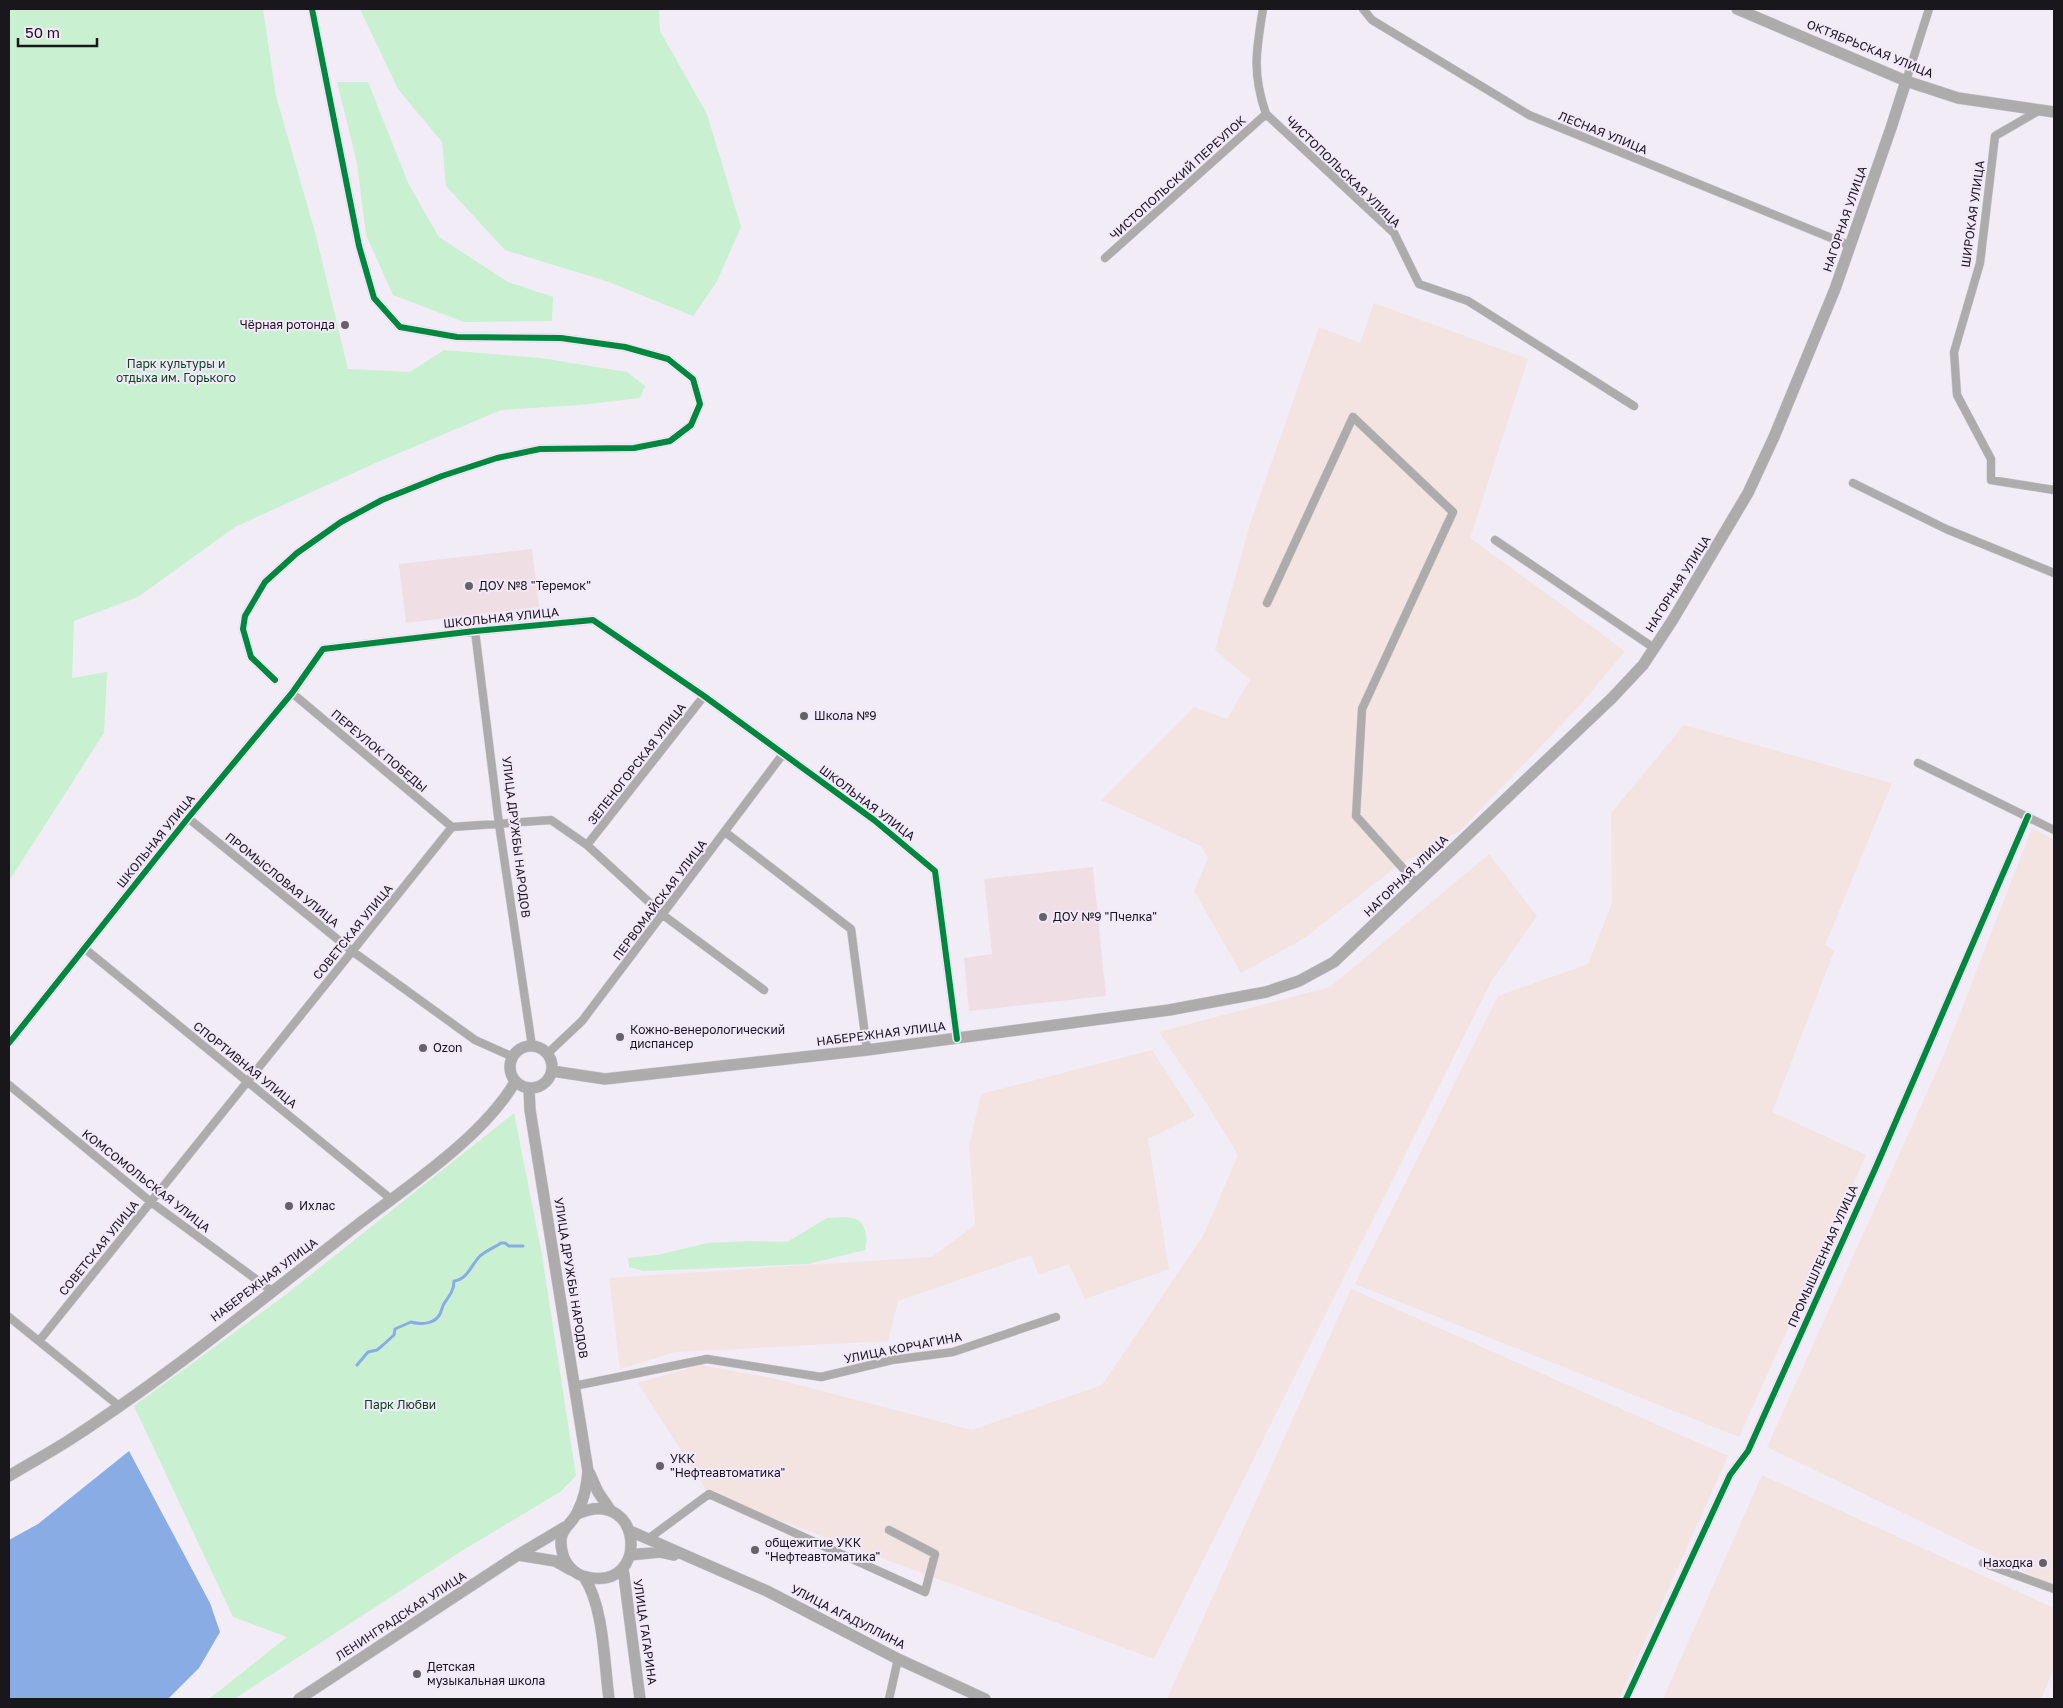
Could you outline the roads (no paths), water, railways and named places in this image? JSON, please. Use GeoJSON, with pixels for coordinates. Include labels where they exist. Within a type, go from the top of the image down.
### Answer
{"type":"FeatureCollection","features":[{"type":"Feature","properties":{"kind":"main road","name":"ОКТЯБРЬСКАЯ УЛИЦА"},"geometry":{"type":"LineString","coordinates":[[1738,9],[1906,81],[1958,98],[2054,112]]}},
{"type":"Feature","properties":{"kind":"main road","name":"НАГОРНАЯ УЛИЦА"},"geometry":{"type":"LineString","coordinates":[[1299,981],[1334,962],[1612,698],[1642,665],[1654,648],[1748,494],[1785,409],[1851,246],[1906,81]]}},
{"type":"Feature","properties":{"kind":"main road","name":"НАБЕРЕЖНАЯ УЛИЦА"},"geometry":{"type":"LineString","coordinates":[[552,1071],[605,1078],[867,1050],[1169,1010],[1266,992],[1299,981]]}},
{"type":"Feature","properties":{"kind":"main road"},"geometry":{"type":"LineString","coordinates":[[532,1046],[540,1048],[547,1054],[552,1063],[549,1079],[540,1087],[528,1089],[516,1082],[510,1069],[512,1057],[523,1048],[532,1046]]}},
{"type":"Feature","properties":{"kind":"main road","name":"НАБЕРЕЖНАЯ УЛИЦА"},"geometry":{"type":"LineString","coordinates":[[9,1476],[74,1437],[119,1406],[177,1364],[391,1200],[456,1148],[504,1100],[516,1082]]}},
{"type":"Feature","properties":{"kind":"main road","name":"УЛИЦА ДРУЖБЫ НАРОДОВ"},"geometry":{"type":"LineString","coordinates":[[528,1089],[588,1471]]}},
{"type":"Feature","properties":{"kind":"main road"},"geometry":{"type":"LineString","coordinates":[[518,1555],[555,1561],[584,1577],[596,1579],[611,1576],[623,1568],[630,1555],[632,1544],[630,1530],[624,1521],[611,1511],[598,1492],[588,1471]]}},
{"type":"Feature","properties":{"kind":"main road"},"geometry":{"type":"LineString","coordinates":[[577,1514],[586,1491],[588,1471]]}},
{"type":"Feature","properties":{"kind":"main road"},"geometry":{"type":"LineString","coordinates":[[573,1571],[566,1563],[562,1552],[561,1540],[565,1526],[577,1514],[587,1509],[599,1508],[611,1511]]}},
{"type":"Feature","properties":{"kind":"main road","name":"ЛЕНИНГРАДСКАЯ УЛИЦА"},"geometry":{"type":"LineString","coordinates":[[299,1699],[565,1526]]}},
{"type":"Feature","properties":{"kind":"main road"},"geometry":{"type":"LineString","coordinates":[[630,1530],[698,1559]]}},
{"type":"Feature","properties":{"kind":"main road"},"geometry":{"type":"LineString","coordinates":[[630,1555],[660,1552],[698,1559]]}},
{"type":"Feature","properties":{"kind":"main road","name":"УЛИЦА АГАДУЛЛИНА"},"geometry":{"type":"LineString","coordinates":[[698,1559],[767,1591],[898,1659],[985,1699]]}},
{"type":"Feature","properties":{"kind":"main road","name":"УЛИЦА ГАГАРИНА"},"geometry":{"type":"LineString","coordinates":[[623,1568],[640,1699]]}},
{"type":"Feature","properties":{"kind":"main road"},"geometry":{"type":"LineString","coordinates":[[584,1577],[591,1588],[597,1604],[609,1699]]}},
{"type":"Feature","properties":{"kind":"street"},"geometry":{"type":"LineString","coordinates":[[274,680],[251,657],[243,629],[246,616],[265,582],[297,552],[341,522],[382,500],[442,476],[497,458],[540,449],[634,448],[670,441],[691,425],[700,404],[693,379],[668,359],[626,347],[561,338],[457,337],[400,327],[374,298],[359,246],[312,9]]}},
{"type":"Feature","properties":{"kind":"street","name":"ЧИСТОПОЛЬСКАЯ УЛИЦА"},"geometry":{"type":"LineString","coordinates":[[1263,9],[1255,55],[1258,90],[1266,114],[1394,233],[1419,284],[1468,301],[1634,406]]}},
{"type":"Feature","properties":{"kind":"street","name":"ЛЕСНАЯ УЛИЦА"},"geometry":{"type":"LineString","coordinates":[[1363,9],[1372,20],[1529,115],[1851,246]]}},
{"type":"Feature","properties":{"kind":"street"},"geometry":{"type":"LineString","coordinates":[[1906,81],[1929,9]]}},
{"type":"Feature","properties":{"kind":"street","name":"ШИРОКАЯ УЛИЦА"},"geometry":{"type":"LineString","coordinates":[[2040,110],[1995,136],[1980,263],[1954,352],[1958,395],[1991,459],[1991,480],[2054,490]]}},
{"type":"Feature","properties":{"kind":"street","name":"ЧИСТОПОЛЬСКИЙ ПЕРЕУЛОК"},"geometry":{"type":"LineString","coordinates":[[1105,258],[1266,114]]}},
{"type":"Feature","properties":{"kind":"street"},"geometry":{"type":"LineString","coordinates":[[1267,603],[1353,417],[1453,512],[1362,709],[1356,816],[1417,884]]}},
{"type":"Feature","properties":{"kind":"street"},"geometry":{"type":"LineString","coordinates":[[1853,483],[1946,529],[2054,573]]}},
{"type":"Feature","properties":{"kind":"street"},"geometry":{"type":"LineString","coordinates":[[1495,540],[1654,648]]}},
{"type":"Feature","properties":{"kind":"street","name":"ШКОЛЬНАЯ УЛИЦА"},"geometry":{"type":"LineString","coordinates":[[9,1043],[188,818],[292,693],[323,649],[474,631],[593,620],[704,696],[874,820],[935,871],[957,1039]]}},
{"type":"Feature","properties":{"kind":"street","name":"УЛИЦА ДРУЖБЫ НАРОДОВ"},"geometry":{"type":"LineString","coordinates":[[474,631],[499,824],[532,1046]]}},
{"type":"Feature","properties":{"kind":"street","name":"ПЕРЕУЛОК ПОБЕДЫ"},"geometry":{"type":"LineString","coordinates":[[292,693],[452,827]]}},
{"type":"Feature","properties":{"kind":"street","name":"ЗЕЛЕНОГОРСКАЯ УЛИЦА"},"geometry":{"type":"LineString","coordinates":[[587,845],[704,696]]}},
{"type":"Feature","properties":{"kind":"street","name":"ПЕРВОМАЙСКАЯ УЛИЦА"},"geometry":{"type":"LineString","coordinates":[[547,1054],[582,1021],[783,754]]}},
{"type":"Feature","properties":{"kind":"street"},"geometry":{"type":"LineString","coordinates":[[1918,763],[2054,830]]}},
{"type":"Feature","properties":{"kind":"street","name":"ПРОМЫШЛЕННАЯ УЛИЦА"},"geometry":{"type":"LineString","coordinates":[[1626,1699],[1730,1476],[1748,1452],[1876,1167],[2028,816]]}},
{"type":"Feature","properties":{"kind":"street","name":"ПРОМЫСЛОВАЯ УЛИЦА"},"geometry":{"type":"LineString","coordinates":[[188,818],[352,951],[475,1040],[512,1057]]}},
{"type":"Feature","properties":{"kind":"street"},"geometry":{"type":"LineString","coordinates":[[452,827],[551,820],[587,845],[663,915],[764,990]]}},
{"type":"Feature","properties":{"kind":"street","name":"СОВЕТСКАЯ УЛИЦА"},"geometry":{"type":"LineString","coordinates":[[38,1341],[452,827]]}},
{"type":"Feature","properties":{"kind":"street"},"geometry":{"type":"LineString","coordinates":[[725,832],[851,929],[867,1050]]}},
{"type":"Feature","properties":{"kind":"street","name":"СПОРТИВНАЯ УЛИЦА"},"geometry":{"type":"LineString","coordinates":[[84,948],[391,1200]]}},
{"type":"Feature","properties":{"kind":"street","name":"КОМСОМОЛЬСКАЯ УЛИЦА"},"geometry":{"type":"LineString","coordinates":[[9,1085],[151,1202],[272,1291]]}},
{"type":"Feature","properties":{"kind":"street"},"geometry":{"type":"LineString","coordinates":[[9,1316],[119,1406]]}},
{"type":"Feature","properties":{"kind":"street","name":"УЛИЦА КОРЧАГИНА"},"geometry":{"type":"LineString","coordinates":[[574,1386],[707,1359],[821,1377],[892,1360],[952,1352],[1056,1317]]}},
{"type":"Feature","properties":{"kind":"street"},"geometry":{"type":"LineString","coordinates":[[648,1539],[709,1494],[925,1592],[935,1554],[889,1530]]}},
{"type":"Feature","properties":{"kind":"street"},"geometry":{"type":"LineString","coordinates":[[1983,1563],[2054,1589]]}},
{"type":"Feature","properties":{"kind":"street"},"geometry":{"type":"LineString","coordinates":[[889,1699],[898,1659]]}},
{"type":"Feature","properties":{"kind":"water"},"geometry":{"type":"Polygon","coordinates":[[[129,1451],[210,1603],[220,1632],[199,1668],[168,1699],[9,1699],[9,1540],[38,1524],[129,1451]]]}},
{"type":"Feature","properties":{"kind":"waterway"},"geometry":{"type":"LineString","coordinates":[[357,1365],[368,1352],[377,1350],[394,1335],[395,1329],[411,1322],[427,1323],[435,1320],[451,1292],[454,1281],[463,1278],[482,1254],[501,1243],[509,1246],[523,1246]]}},
{"type":"Feature","properties":{"kind":"place","name":"Чёрная ротонда"},"geometry":{"type":"Point","coordinates":[345,325]}},
{"type":"Feature","properties":{"kind":"place","name":"ДОУ №8 \"Теремок\""},"geometry":{"type":"Point","coordinates":[469,586]}},
{"type":"Feature","properties":{"kind":"place","name":"Школа №9"},"geometry":{"type":"Point","coordinates":[804,716]}},
{"type":"Feature","properties":{"kind":"place","name":"ДОУ №9 \"Пчелка\""},"geometry":{"type":"Point","coordinates":[1043,917]}},
{"type":"Feature","properties":{"kind":"place","name":"Кожно-венерологический диспансер"},"geometry":{"type":"Point","coordinates":[620,1037]}},
{"type":"Feature","properties":{"kind":"place","name":"Ozon"},"geometry":{"type":"Point","coordinates":[423,1048]}},
{"type":"Feature","properties":{"kind":"place","name":"Ихлас"},"geometry":{"type":"Point","coordinates":[289,1206]}},
{"type":"Feature","properties":{"kind":"place","name":"УКК \"Нефтеавтоматика\""},"geometry":{"type":"Point","coordinates":[660,1466]}},
{"type":"Feature","properties":{"kind":"place","name":"общежитие УКК \"Нефтеавтоматика\""},"geometry":{"type":"Point","coordinates":[755,1550]}},
{"type":"Feature","properties":{"kind":"place","name":"Находка"},"geometry":{"type":"Point","coordinates":[2043,1563]}},
{"type":"Feature","properties":{"kind":"place","name":"Детская музыкальная школа"},"geometry":{"type":"Point","coordinates":[417,1674]}},
{"type":"Feature","properties":{"kind":"park label","name":"Парк культуры и отдыха им. Горького"},"geometry":{"type":"Point","coordinates":[176,371]}},
{"type":"Feature","properties":{"kind":"park label","name":"Парк Любви"},"geometry":{"type":"Point","coordinates":[400,1405]}}]}
